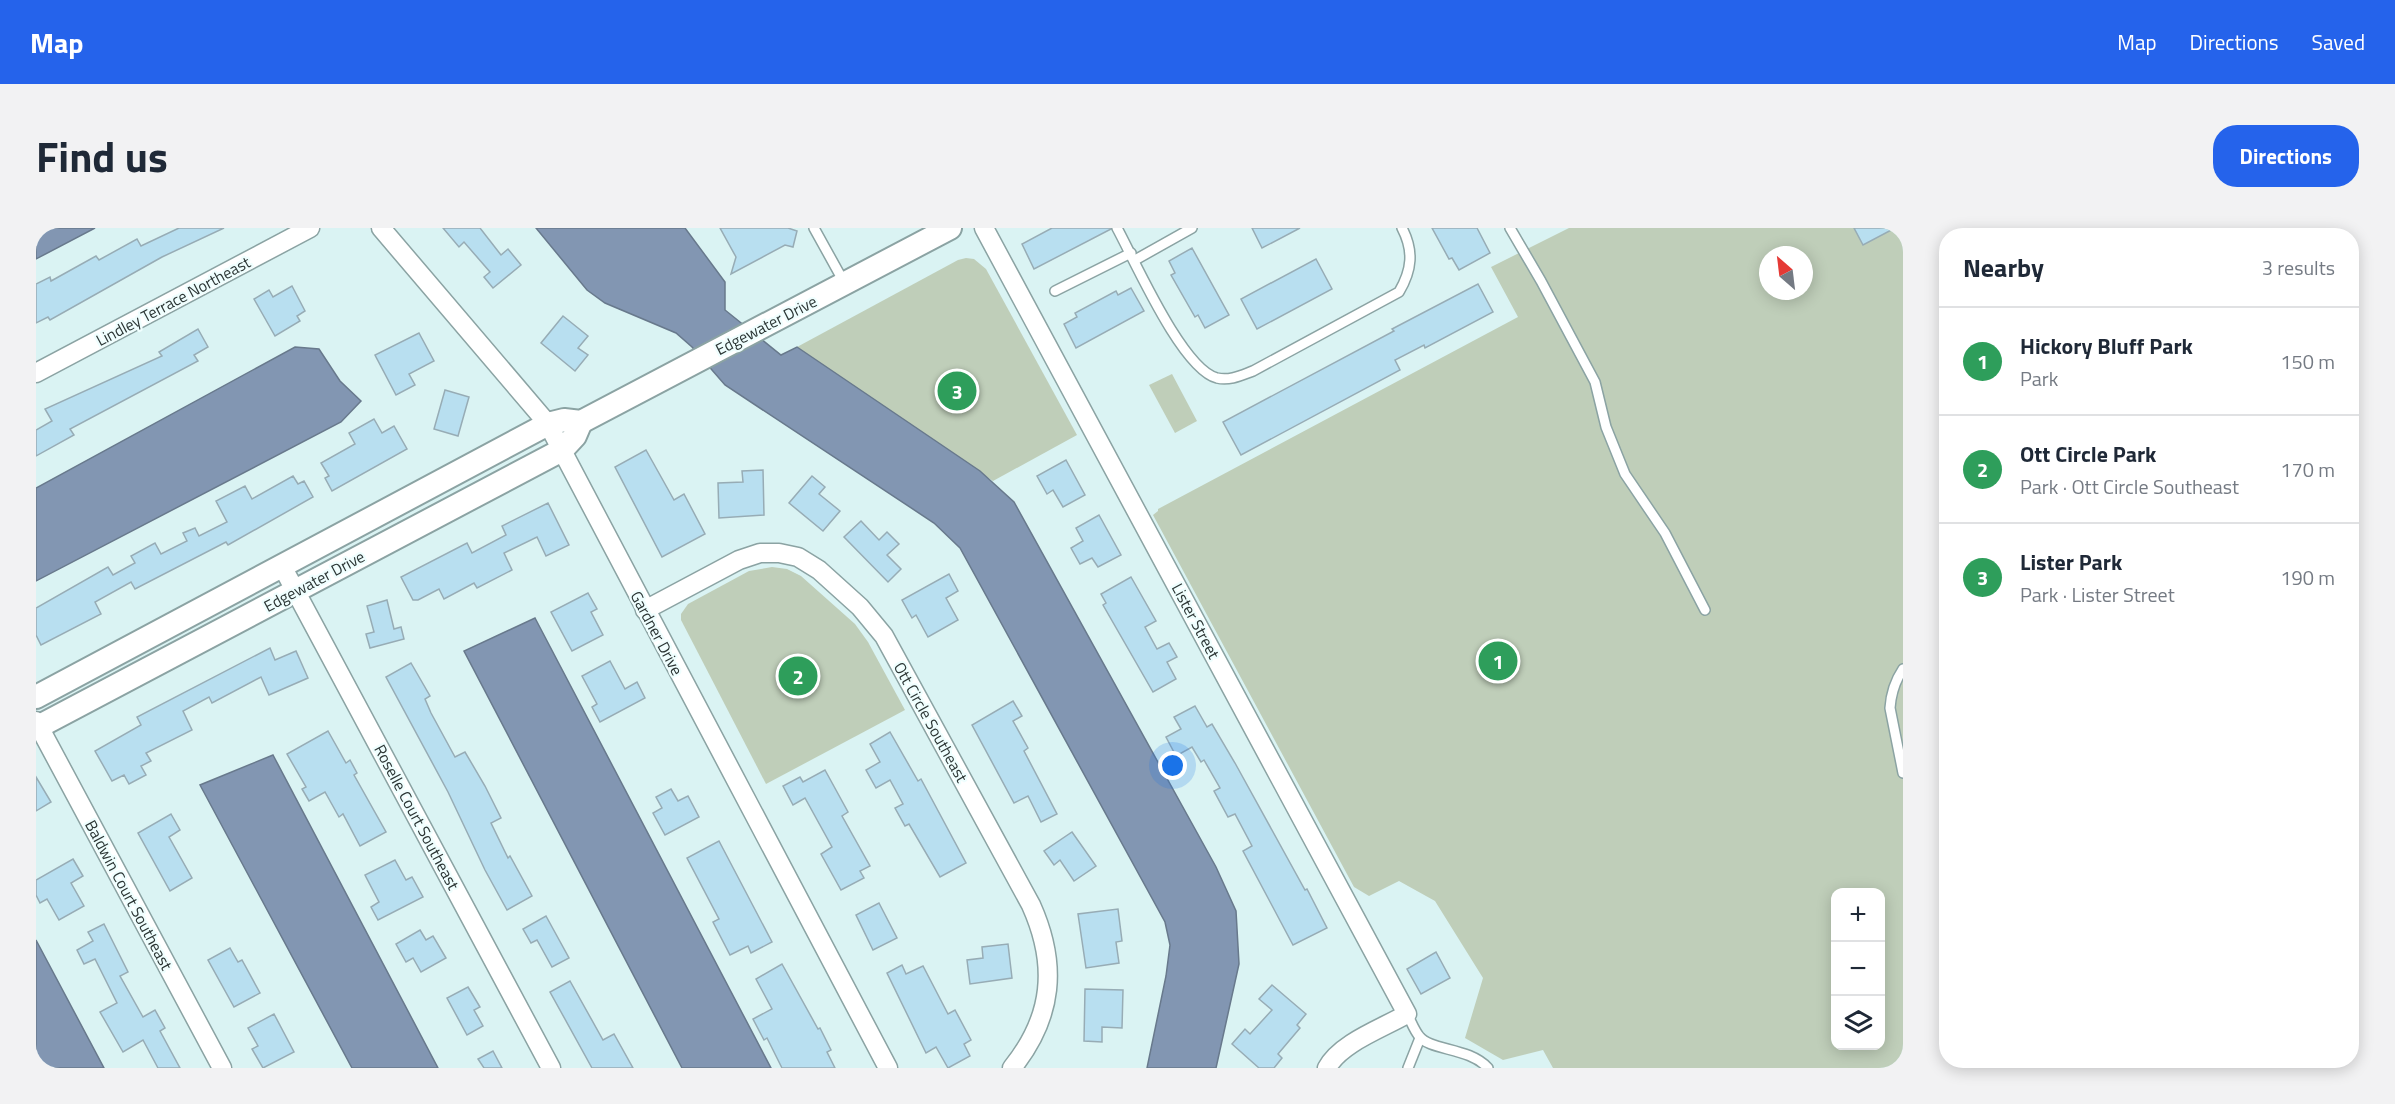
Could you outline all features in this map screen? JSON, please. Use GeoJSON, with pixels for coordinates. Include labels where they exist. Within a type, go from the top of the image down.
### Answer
{"type":"FeatureCollection","features":[{"type":"Feature","properties":{"kind":"street","name":"Lindley Terrace Northeast"},"geometry":{"type":"LineString","coordinates":[[36,373],[310,228]]}},
{"type":"Feature","properties":{"kind":"street","name":"Gardner Drive"},"geometry":{"type":"LineString","coordinates":[[381,228],[548,424],[888,1068]]}},
{"type":"Feature","properties":{"kind":"street","name":"Edgewater Drive"},"geometry":{"type":"LineString","coordinates":[[36,697],[548,424],[564,420],[580,422],[844,284],[924,234],[950,228]]}},
{"type":"Feature","properties":{"kind":"street","name":"Lister Street"},"geometry":{"type":"LineString","coordinates":[[984,228],[1407,1014]]}},
{"type":"Feature","properties":{"kind":"street","name":"Edgewater Drive"},"geometry":{"type":"LineString","coordinates":[[37,725],[562,450],[575,436],[580,422]]}},
{"type":"Feature","properties":{"kind":"street","name":"Ott Circle Southeast"},"geometry":{"type":"LineString","coordinates":[[645,610],[739,561],[760,553],[779,553],[798,557],[819,570],[873,620],[901,667],[1040,925],[1049,969],[1048,991],[1035,1033],[1012,1068]]}},
{"type":"Feature","properties":{"kind":"street","name":"Roselle Court Southeast"},"geometry":{"type":"LineString","coordinates":[[282,566],[551,1068]]}},
{"type":"Feature","properties":{"kind":"street","name":"Baldwin Court Southeast"},"geometry":{"type":"LineString","coordinates":[[37,725],[222,1068]]}},
{"type":"Feature","properties":{"kind":"street"},"geometry":{"type":"LineString","coordinates":[[1327,1068],[1330,1061],[1344,1049],[1407,1014]]}},
{"type":"Feature","properties":{"kind":"lane"},"geometry":{"type":"LineString","coordinates":[[814,228],[844,284]]}},
{"type":"Feature","properties":{"kind":"lane"},"geometry":{"type":"LineString","coordinates":[[1117,228],[1179,343],[1194,362],[1215,378],[1230,379],[1254,371],[1399,292],[1409,276],[1410,254],[1402,228]]}},
{"type":"Feature","properties":{"kind":"lane"},"geometry":{"type":"LineString","coordinates":[[1055,291],[1192,228]]}},
{"type":"Feature","properties":{"kind":"lane"},"geometry":{"type":"LineString","coordinates":[[1510,228],[1596,382],[1606,427],[1626,474],[1665,533],[1705,610]]}},
{"type":"Feature","properties":{"kind":"lane"},"geometry":{"type":"LineString","coordinates":[[1903,669],[1890,697],[1890,708],[1903,773]]}},
{"type":"Feature","properties":{"kind":"lane"},"geometry":{"type":"LineString","coordinates":[[1407,1014],[1420,1038],[1438,1046],[1468,1053],[1488,1068]]}},
{"type":"Feature","properties":{"kind":"lane"},"geometry":{"type":"LineString","coordinates":[[1408,1068],[1420,1038]]}},
{"type":"Feature","properties":{"kind":"green space"},"geometry":{"type":"Polygon","coordinates":[[[1569,228],[1903,228],[1903,1068],[1553,1068],[1543,1050],[1503,1060],[1465,1038],[1483,978],[1435,901],[1399,881],[1369,896],[1354,887],[1153,515],[1158,509],[1518,317],[1491,267],[1569,228]]]}},
{"type":"Feature","properties":{"kind":"green space"},"geometry":{"type":"Polygon","coordinates":[[[974,259],[986,269],[1077,435],[993,481],[797,347],[958,260],[974,259]]]}},
{"type":"Feature","properties":{"kind":"green space"},"geometry":{"type":"Polygon","coordinates":[[[1172,374],[1197,421],[1175,433],[1149,385],[1172,374]]]}},
{"type":"Feature","properties":{"kind":"green space"},"geometry":{"type":"Polygon","coordinates":[[[772,567],[787,569],[801,576],[855,624],[868,642],[905,710],[766,784],[681,620],[681,614],[688,604],[749,571],[772,567]]]}},
{"type":"Feature","properties":{"kind":"water"},"geometry":{"type":"Polygon","coordinates":[[[36,228],[95,228],[36,259],[36,228]]]}},
{"type":"Feature","properties":{"kind":"water"},"geometry":{"type":"Polygon","coordinates":[[[536,228],[685,228],[725,282],[725,310],[781,355],[797,347],[980,471],[1014,502],[1216,867],[1236,911],[1239,964],[1216,1068],[1147,1068],[1170,945],[1165,922],[960,548],[934,523],[725,385],[692,347],[676,333],[605,303],[587,290],[536,228]]]}},
{"type":"Feature","properties":{"kind":"water"},"geometry":{"type":"Polygon","coordinates":[[[295,347],[319,349],[340,381],[361,401],[341,422],[36,581],[36,488],[295,347]]]}},
{"type":"Feature","properties":{"kind":"water"},"geometry":{"type":"Polygon","coordinates":[[[535,618],[771,1068],[682,1068],[464,651],[535,618]]]}},
{"type":"Feature","properties":{"kind":"water"},"geometry":{"type":"Polygon","coordinates":[[[273,755],[438,1068],[352,1068],[200,785],[273,755]]]}},
{"type":"Feature","properties":{"kind":"water"},"geometry":{"type":"Polygon","coordinates":[[[36,940],[104,1068],[36,1068],[36,940]]]}},
{"type":"Feature","properties":{"kind":"building"},"geometry":{"type":"Polygon","coordinates":[[[179,228],[224,228],[162,257],[50,320],[48,317],[36,323],[36,284],[50,277],[51,281],[96,256],[99,260],[137,239],[141,246],[179,228]]]}},
{"type":"Feature","properties":{"kind":"building"},"geometry":{"type":"Polygon","coordinates":[[[443,228],[480,228],[501,255],[508,249],[521,265],[493,288],[484,277],[490,272],[464,242],[459,247],[443,228]]]}},
{"type":"Feature","properties":{"kind":"building"},"geometry":{"type":"Polygon","coordinates":[[[720,228],[788,228],[797,231],[793,247],[785,245],[731,274],[736,257],[720,228]]]}},
{"type":"Feature","properties":{"kind":"building"},"geometry":{"type":"Polygon","coordinates":[[[1052,228],[1111,229],[1034,269],[1022,244],[1052,228]]]}},
{"type":"Feature","properties":{"kind":"building"},"geometry":{"type":"Polygon","coordinates":[[[1252,228],[1300,228],[1262,248],[1252,228]]]}},
{"type":"Feature","properties":{"kind":"building"},"geometry":{"type":"Polygon","coordinates":[[[1432,228],[1477,228],[1490,253],[1459,270],[1452,258],[1449,259],[1432,228]]]}},
{"type":"Feature","properties":{"kind":"building"},"geometry":{"type":"Polygon","coordinates":[[[1854,228],[1895,228],[1863,245],[1854,228]]]}},
{"type":"Feature","properties":{"kind":"building"},"geometry":{"type":"Polygon","coordinates":[[[1192,248],[1229,315],[1205,328],[1198,315],[1195,317],[1171,275],[1175,273],[1169,261],[1192,248]]]}},
{"type":"Feature","properties":{"kind":"building"},"geometry":{"type":"Polygon","coordinates":[[[1316,259],[1332,289],[1257,329],[1241,299],[1316,259]]]}},
{"type":"Feature","properties":{"kind":"building"},"geometry":{"type":"Polygon","coordinates":[[[1478,284],[1493,312],[1425,348],[1424,345],[1395,360],[1400,370],[1241,455],[1223,422],[1478,284]]]}},
{"type":"Feature","properties":{"kind":"building"},"geometry":{"type":"Polygon","coordinates":[[[292,286],[305,311],[297,316],[300,321],[275,336],[254,299],[269,290],[273,297],[292,286]]]}},
{"type":"Feature","properties":{"kind":"building"},"geometry":{"type":"Polygon","coordinates":[[[1131,288],[1144,311],[1076,348],[1064,324],[1077,317],[1075,313],[1116,291],[1118,295],[1131,288]]]}},
{"type":"Feature","properties":{"kind":"building"},"geometry":{"type":"Polygon","coordinates":[[[563,316],[588,336],[578,348],[588,355],[575,371],[541,343],[563,316]]]}},
{"type":"Feature","properties":{"kind":"building"},"geometry":{"type":"Polygon","coordinates":[[[198,329],[208,347],[194,355],[198,361],[70,429],[74,435],[36,456],[36,430],[52,421],[45,409],[162,356],[159,352],[198,329]]]}},
{"type":"Feature","properties":{"kind":"building"},"geometry":{"type":"Polygon","coordinates":[[[419,333],[434,361],[409,374],[415,385],[396,395],[375,355],[419,333]]]}},
{"type":"Feature","properties":{"kind":"building"},"geometry":{"type":"Polygon","coordinates":[[[445,390],[469,397],[458,436],[434,429],[445,390]]]}},
{"type":"Feature","properties":{"kind":"building"},"geometry":{"type":"Polygon","coordinates":[[[374,419],[382,433],[394,426],[407,449],[332,491],[325,478],[329,476],[321,463],[355,444],[349,433],[374,419]]]}},
{"type":"Feature","properties":{"kind":"building"},"geometry":{"type":"Polygon","coordinates":[[[646,450],[674,500],[684,494],[705,534],[662,557],[615,467],[646,450]]]}},
{"type":"Feature","properties":{"kind":"building"},"geometry":{"type":"Polygon","coordinates":[[[1066,460],[1085,495],[1063,507],[1053,490],[1047,494],[1037,476],[1066,460]]]}},
{"type":"Feature","properties":{"kind":"building"},"geometry":{"type":"Polygon","coordinates":[[[763,470],[764,515],[719,518],[718,483],[743,482],[742,471],[763,470]]]}},
{"type":"Feature","properties":{"kind":"building"},"geometry":{"type":"Polygon","coordinates":[[[293,476],[298,484],[304,481],[313,497],[228,545],[226,542],[135,589],[131,582],[95,602],[101,614],[41,645],[36,635],[36,608],[108,567],[113,575],[135,563],[131,556],[155,543],[161,554],[187,541],[183,533],[195,528],[199,536],[227,522],[216,501],[245,486],[252,499],[293,476]]]}},
{"type":"Feature","properties":{"kind":"building"},"geometry":{"type":"Polygon","coordinates":[[[812,476],[825,487],[819,494],[840,511],[823,531],[789,503],[812,476]]]}},
{"type":"Feature","properties":{"kind":"building"},"geometry":{"type":"Polygon","coordinates":[[[548,503],[569,545],[546,556],[537,537],[504,553],[512,570],[477,588],[474,583],[444,599],[439,589],[418,600],[413,600],[401,577],[467,543],[472,553],[506,535],[502,526],[548,503]]]}},
{"type":"Feature","properties":{"kind":"building"},"geometry":{"type":"Polygon","coordinates":[[[1099,515],[1121,555],[1098,567],[1092,558],[1080,564],[1071,548],[1083,541],[1076,528],[1099,515]]]}},
{"type":"Feature","properties":{"kind":"building"},"geometry":{"type":"Polygon","coordinates":[[[861,521],[879,540],[887,532],[899,544],[887,555],[901,569],[888,582],[844,537],[861,521]]]}},
{"type":"Feature","properties":{"kind":"building"},"geometry":{"type":"Polygon","coordinates":[[[949,574],[958,591],[946,598],[958,620],[928,637],[916,615],[912,618],[902,600],[949,574]]]}},
{"type":"Feature","properties":{"kind":"building"},"geometry":{"type":"Polygon","coordinates":[[[1131,577],[1156,621],[1145,627],[1157,649],[1169,643],[1177,657],[1167,662],[1176,679],[1153,692],[1103,605],[1106,603],[1101,594],[1131,577]]]}},
{"type":"Feature","properties":{"kind":"building"},"geometry":{"type":"Polygon","coordinates":[[[588,593],[597,609],[591,612],[603,635],[572,651],[551,612],[588,593]]]}},
{"type":"Feature","properties":{"kind":"building"},"geometry":{"type":"Polygon","coordinates":[[[387,600],[394,629],[401,627],[404,639],[370,648],[366,634],[374,632],[367,606],[387,600]]]}},
{"type":"Feature","properties":{"kind":"building"},"geometry":{"type":"Polygon","coordinates":[[[270,648],[275,660],[296,651],[308,678],[269,695],[261,677],[212,703],[209,697],[183,711],[192,730],[146,753],[151,761],[141,766],[146,775],[129,784],[124,775],[112,781],[95,751],[141,725],[137,717],[270,648]]]}},
{"type":"Feature","properties":{"kind":"building"},"geometry":{"type":"Polygon","coordinates":[[[610,661],[625,689],[637,682],[645,698],[600,722],[592,707],[597,704],[582,676],[610,661]]]}},
{"type":"Feature","properties":{"kind":"building"},"geometry":{"type":"Polygon","coordinates":[[[411,663],[430,696],[425,699],[455,757],[465,752],[485,786],[501,818],[491,823],[508,858],[510,856],[532,896],[507,910],[448,792],[386,677],[411,663]]]}},
{"type":"Feature","properties":{"kind":"building"},"geometry":{"type":"Polygon","coordinates":[[[1013,701],[1022,716],[1013,721],[1028,748],[1024,751],[1057,814],[1041,822],[1028,796],[1014,803],[972,725],[1013,701]]]}},
{"type":"Feature","properties":{"kind":"building"},"geometry":{"type":"Polygon","coordinates":[[[1195,706],[1207,727],[1212,724],[1327,928],[1293,945],[1243,851],[1252,846],[1235,814],[1228,817],[1214,791],[1220,788],[1204,760],[1201,762],[1192,747],[1176,756],[1166,737],[1181,729],[1174,717],[1195,706]]]}},
{"type":"Feature","properties":{"kind":"building"},"geometry":{"type":"Polygon","coordinates":[[[328,731],[346,763],[350,760],[357,773],[354,775],[386,832],[360,846],[343,814],[339,817],[325,792],[309,801],[302,789],[306,787],[287,754],[328,731]]]}},
{"type":"Feature","properties":{"kind":"building"},"geometry":{"type":"Polygon","coordinates":[[[890,732],[918,781],[921,779],[966,863],[940,877],[909,824],[905,826],[895,808],[903,804],[890,780],[876,788],[866,770],[880,762],[870,744],[890,732]]]}},
{"type":"Feature","properties":{"kind":"building"},"geometry":{"type":"Polygon","coordinates":[[[825,770],[848,812],[842,816],[870,866],[860,871],[864,878],[841,890],[821,854],[832,847],[805,798],[793,805],[783,786],[800,777],[803,782],[825,770]]]}},
{"type":"Feature","properties":{"kind":"building"},"geometry":{"type":"Polygon","coordinates":[[[36,777],[51,802],[36,811],[36,777]]]}},
{"type":"Feature","properties":{"kind":"building"},"geometry":{"type":"Polygon","coordinates":[[[671,789],[678,801],[688,796],[699,817],[665,835],[653,813],[662,808],[656,797],[671,789]]]}},
{"type":"Feature","properties":{"kind":"building"},"geometry":{"type":"Polygon","coordinates":[[[171,814],[180,830],[169,837],[192,878],[170,891],[138,833],[171,814]]]}},
{"type":"Feature","properties":{"kind":"building"},"geometry":{"type":"Polygon","coordinates":[[[1072,832],[1096,866],[1074,881],[1060,860],[1054,865],[1044,851],[1072,832]]]}},
{"type":"Feature","properties":{"kind":"building"},"geometry":{"type":"Polygon","coordinates":[[[719,841],[772,942],[751,953],[748,946],[730,955],[713,922],[719,919],[687,858],[719,841]]]}},
{"type":"Feature","properties":{"kind":"building"},"geometry":{"type":"Polygon","coordinates":[[[73,859],[83,876],[71,883],[84,906],[59,920],[47,899],[40,903],[36,895],[36,880],[73,859]]]}},
{"type":"Feature","properties":{"kind":"building"},"geometry":{"type":"Polygon","coordinates":[[[395,860],[406,880],[412,877],[423,897],[378,920],[371,907],[379,902],[365,875],[395,860]]]}},
{"type":"Feature","properties":{"kind":"building"},"geometry":{"type":"Polygon","coordinates":[[[879,903],[897,938],[873,950],[856,915],[879,903]]]}},
{"type":"Feature","properties":{"kind":"building"},"geometry":{"type":"Polygon","coordinates":[[[1118,909],[1122,941],[1116,942],[1119,963],[1086,968],[1078,914],[1118,909]]]}},
{"type":"Feature","properties":{"kind":"building"},"geometry":{"type":"Polygon","coordinates":[[[546,916],[569,958],[552,967],[537,940],[531,943],[523,929],[546,916]]]}},
{"type":"Feature","properties":{"kind":"building"},"geometry":{"type":"Polygon","coordinates":[[[104,924],[128,972],[120,976],[143,1017],[155,1010],[165,1028],[160,1031],[180,1068],[158,1068],[143,1040],[123,1052],[100,1012],[117,1003],[95,959],[84,964],[77,950],[93,941],[88,932],[104,924]]]}},
{"type":"Feature","properties":{"kind":"building"},"geometry":{"type":"Polygon","coordinates":[[[420,930],[426,940],[433,936],[446,958],[421,972],[413,958],[406,962],[396,944],[420,930]]]}},
{"type":"Feature","properties":{"kind":"building"},"geometry":{"type":"Polygon","coordinates":[[[1008,944],[1012,978],[970,984],[967,960],[983,958],[982,947],[1008,944]]]}},
{"type":"Feature","properties":{"kind":"building"},"geometry":{"type":"Polygon","coordinates":[[[230,948],[238,962],[242,960],[260,993],[234,1007],[208,960],[230,948]]]}},
{"type":"Feature","properties":{"kind":"building"},"geometry":{"type":"Polygon","coordinates":[[[1436,952],[1450,978],[1421,994],[1407,969],[1436,952]]]}},
{"type":"Feature","properties":{"kind":"building"},"geometry":{"type":"Polygon","coordinates":[[[782,964],[818,1029],[820,1028],[831,1050],[827,1052],[835,1068],[782,1068],[767,1038],[764,1040],[753,1019],[772,1009],[756,979],[782,964]]]}},
{"type":"Feature","properties":{"kind":"building"},"geometry":{"type":"Polygon","coordinates":[[[902,965],[906,974],[923,966],[948,1014],[955,1010],[971,1040],[964,1044],[970,1056],[948,1068],[936,1047],[926,1053],[887,973],[902,965]]]}},
{"type":"Feature","properties":{"kind":"building"},"geometry":{"type":"Polygon","coordinates":[[[570,981],[603,1040],[614,1034],[633,1068],[592,1068],[550,992],[570,981]]]}},
{"type":"Feature","properties":{"kind":"building"},"geometry":{"type":"Polygon","coordinates":[[[1272,985],[1306,1014],[1297,1025],[1300,1028],[1278,1054],[1282,1058],[1274,1068],[1259,1068],[1232,1044],[1245,1029],[1250,1034],[1272,1010],[1259,999],[1272,985]]]}},
{"type":"Feature","properties":{"kind":"building"},"geometry":{"type":"Polygon","coordinates":[[[468,987],[480,1007],[474,1010],[483,1026],[467,1035],[447,998],[468,987]]]}},
{"type":"Feature","properties":{"kind":"building"},"geometry":{"type":"Polygon","coordinates":[[[1085,989],[1123,990],[1122,1028],[1102,1027],[1102,1042],[1084,1041],[1085,989]]]}},
{"type":"Feature","properties":{"kind":"building"},"geometry":{"type":"Polygon","coordinates":[[[274,1014],[294,1052],[263,1068],[252,1049],[258,1046],[248,1028],[274,1014]]]}},
{"type":"Feature","properties":{"kind":"building"},"geometry":{"type":"Polygon","coordinates":[[[493,1051],[502,1068],[484,1068],[478,1059],[493,1051]]]}},
{"type":"Feature","properties":{"kind":"place","name":"Lister Park"},"geometry":{"type":"Point","coordinates":[957,391]}},
{"type":"Feature","properties":{"kind":"place","name":"Hickory Bluff Park"},"geometry":{"type":"Point","coordinates":[1498,661]}},
{"type":"Feature","properties":{"kind":"place","name":"Ott Circle Park"},"geometry":{"type":"Point","coordinates":[798,676]}}]}
